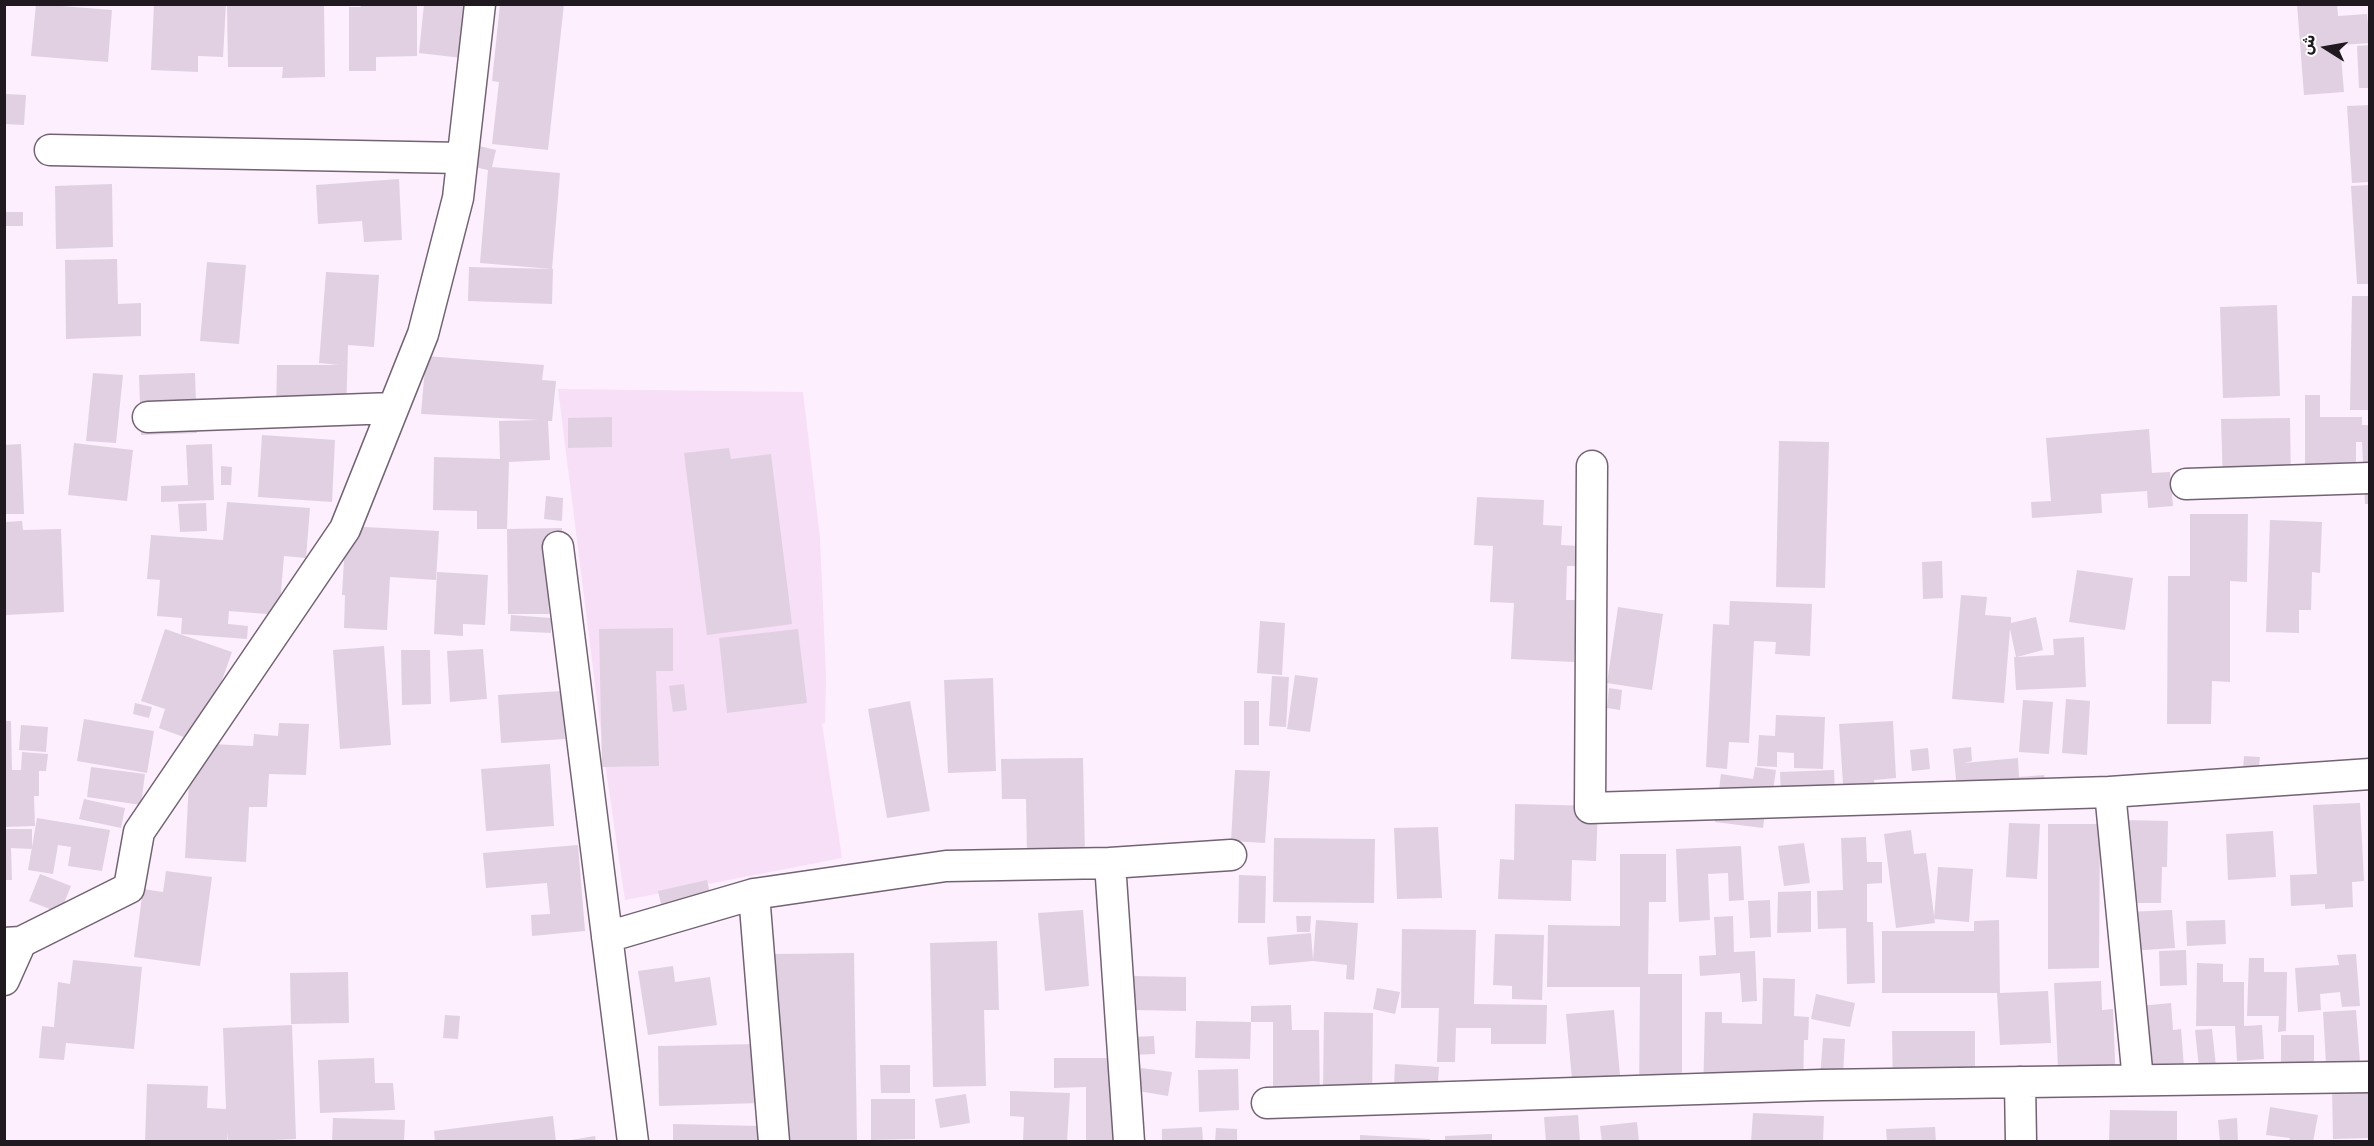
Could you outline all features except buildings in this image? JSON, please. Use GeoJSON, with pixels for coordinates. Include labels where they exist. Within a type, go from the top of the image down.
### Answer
{"type":"FeatureCollection","features":[{"type":"Feature","properties":{"kind":"street"},"geometry":{"type":"LineString","coordinates":[[4,980],[13,943],[129,888],[140,832],[345,529],[423,334],[458,198],[480,4]]}},
{"type":"Feature","properties":{"kind":"street"},"geometry":{"type":"LineString","coordinates":[[50,150],[461,158]]}},
{"type":"Feature","properties":{"kind":"street"},"geometry":{"type":"LineString","coordinates":[[148,417],[393,408]]}},
{"type":"Feature","properties":{"kind":"street"},"geometry":{"type":"LineString","coordinates":[[1592,466],[1590,808],[2110,792],[2370,774]]}},
{"type":"Feature","properties":{"kind":"street"},"geometry":{"type":"LineString","coordinates":[[2186,484],[2370,478]]}},
{"type":"Feature","properties":{"kind":"street"},"geometry":{"type":"LineString","coordinates":[[558,547],[633,1142]]}},
{"type":"Feature","properties":{"kind":"street"},"geometry":{"type":"LineString","coordinates":[[2110,792],[2138,1080]]}},
{"type":"Feature","properties":{"kind":"street"},"geometry":{"type":"LineString","coordinates":[[607,937],[754,894],[946,866],[1110,863],[1231,855]]}},
{"type":"Feature","properties":{"kind":"street"},"geometry":{"type":"LineString","coordinates":[[1110,863],[1129,1142]]}},
{"type":"Feature","properties":{"kind":"street"},"geometry":{"type":"LineString","coordinates":[[754,894],[774,1142]]}},
{"type":"Feature","properties":{"kind":"street"},"geometry":{"type":"LineString","coordinates":[[1267,1103],[1810,1085],[2370,1077]]}},
{"type":"Feature","properties":{"kind":"street"},"geometry":{"type":"LineString","coordinates":[[2020,1082],[2020,1142]]}},
{"type":"Feature","properties":{"kind":"shaded area"},"geometry":{"type":"Polygon","coordinates":[[[558,389],[803,392],[820,538],[826,677],[825,723],[822,724],[842,858],[625,900],[604,756],[558,389]]]}}]}
